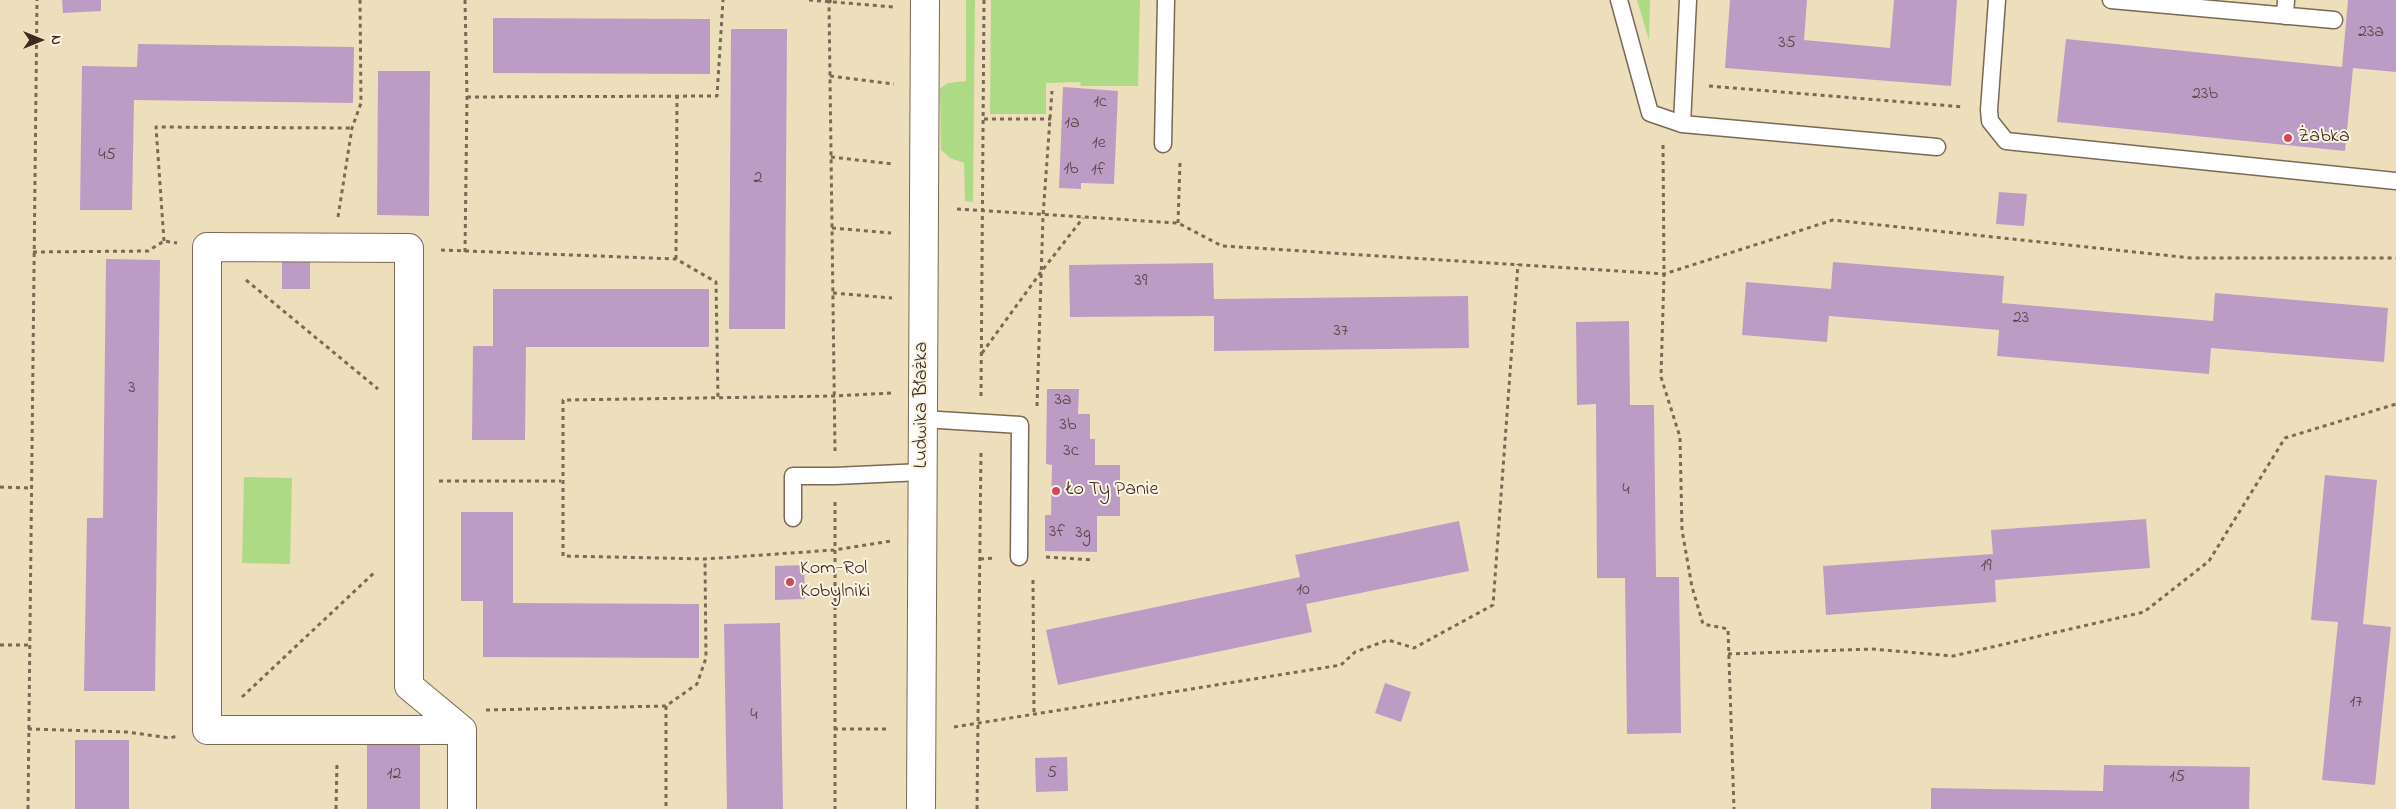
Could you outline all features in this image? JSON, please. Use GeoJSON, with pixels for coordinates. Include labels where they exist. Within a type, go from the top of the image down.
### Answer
{"type":"FeatureCollection","features":[{"type":"Feature","properties":{"kind":"street","name":"Ludwika Błażka"},"geometry":{"type":"LineString","coordinates":[[921,809],[925,4]]}},
{"type":"Feature","properties":{"kind":"street"},"geometry":{"type":"LineString","coordinates":[[207,247],[409,248],[409,686],[462,730],[207,730],[207,247]]}},
{"type":"Feature","properties":{"kind":"street"},"geometry":{"type":"LineString","coordinates":[[462,730],[462,809]]}},
{"type":"Feature","properties":{"kind":"lane"},"geometry":{"type":"LineString","coordinates":[[1163,144],[1166,0]]}},
{"type":"Feature","properties":{"kind":"lane"},"geometry":{"type":"LineString","coordinates":[[1619,0],[1650,112],[1682,124],[1937,148]]}},
{"type":"Feature","properties":{"kind":"lane"},"geometry":{"type":"LineString","coordinates":[[1682,124],[1682,84],[1688,0]]}},
{"type":"Feature","properties":{"kind":"lane"},"geometry":{"type":"LineString","coordinates":[[1997,0],[1989,110],[1990,121],[2006,141],[2396,181]]}},
{"type":"Feature","properties":{"kind":"lane"},"geometry":{"type":"LineString","coordinates":[[2111,0],[2285,8],[2334,20]]}},
{"type":"Feature","properties":{"kind":"lane"},"geometry":{"type":"LineString","coordinates":[[923,419],[1020,425],[1018,557]]}},
{"type":"Feature","properties":{"kind":"lane"},"geometry":{"type":"LineString","coordinates":[[793,518],[793,476],[922,472]]}},
{"type":"Feature","properties":{"kind":"path"},"geometry":{"type":"LineString","coordinates":[[28,809],[30,488],[37,0]]}},
{"type":"Feature","properties":{"kind":"path"},"geometry":{"type":"LineString","coordinates":[[332,247],[352,128],[361,103],[360,0]]}},
{"type":"Feature","properties":{"kind":"path"},"geometry":{"type":"LineString","coordinates":[[465,0],[467,97],[465,252]]}},
{"type":"Feature","properties":{"kind":"path"},"geometry":{"type":"LineString","coordinates":[[467,97],[717,96],[722,0]]}},
{"type":"Feature","properties":{"kind":"path"},"geometry":{"type":"LineString","coordinates":[[809,0],[925,4]]}},
{"type":"Feature","properties":{"kind":"path"},"geometry":{"type":"LineString","coordinates":[[830,1],[835,476],[835,809]]}},
{"type":"Feature","properties":{"kind":"path"},"geometry":{"type":"LineString","coordinates":[[830,76],[924,87]]}},
{"type":"Feature","properties":{"kind":"path"},"geometry":{"type":"LineString","coordinates":[[1682,84],[1960,106]]}},
{"type":"Feature","properties":{"kind":"path"},"geometry":{"type":"LineString","coordinates":[[1037,410],[1043,216],[1052,91]]}},
{"type":"Feature","properties":{"kind":"path"},"geometry":{"type":"LineString","coordinates":[[676,260],[677,97]]}},
{"type":"Feature","properties":{"kind":"path"},"geometry":{"type":"LineString","coordinates":[[984,119],[1050,119]]}},
{"type":"Feature","properties":{"kind":"path"},"geometry":{"type":"LineString","coordinates":[[164,241],[156,127],[352,128]]}},
{"type":"Feature","properties":{"kind":"path"},"geometry":{"type":"LineString","coordinates":[[1163,144],[1180,145],[1178,223]]}},
{"type":"Feature","properties":{"kind":"path"},"geometry":{"type":"LineString","coordinates":[[831,157],[924,167]]}},
{"type":"Feature","properties":{"kind":"path"},"geometry":{"type":"LineString","coordinates":[[1663,162],[1664,274],[1662,377],[1680,437],[1682,530],[1692,587],[1703,624],[1728,629],[1734,809]]}},
{"type":"Feature","properties":{"kind":"path"},"geometry":{"type":"LineString","coordinates":[[924,206],[1043,216],[1178,223],[1222,246],[1664,274],[1833,220],[2191,258],[2396,258]]}},
{"type":"Feature","properties":{"kind":"path"},"geometry":{"type":"LineString","coordinates":[[981,355],[1041,272],[1084,218]]}},
{"type":"Feature","properties":{"kind":"path"},"geometry":{"type":"LineString","coordinates":[[832,228],[923,235]]}},
{"type":"Feature","properties":{"kind":"path"},"geometry":{"type":"LineString","coordinates":[[409,248],[676,260],[716,282],[718,398]]}},
{"type":"Feature","properties":{"kind":"path"},"geometry":{"type":"LineString","coordinates":[[834,730],[922,728],[938,730],[1341,664],[1354,652],[1388,640],[1414,648],[1493,605],[1518,264]]}},
{"type":"Feature","properties":{"kind":"path"},"geometry":{"type":"LineString","coordinates":[[833,293],[923,301]]}},
{"type":"Feature","properties":{"kind":"path"},"geometry":{"type":"LineString","coordinates":[[921,537],[834,550],[705,558],[562,556],[562,400],[834,396],[923,391]]}},
{"type":"Feature","properties":{"kind":"path"},"geometry":{"type":"LineString","coordinates":[[1728,654],[1872,649],[1953,656],[2144,612],[2209,561],[2285,438],[2396,404]]}},
{"type":"Feature","properties":{"kind":"path"},"geometry":{"type":"LineString","coordinates":[[409,481],[561,480]]}},
{"type":"Feature","properties":{"kind":"path"},"geometry":{"type":"LineString","coordinates":[[0,486],[30,488]]}},
{"type":"Feature","properties":{"kind":"path"},"geometry":{"type":"LineString","coordinates":[[462,730],[470,710],[666,706],[697,684],[706,658],[705,558]]}},
{"type":"Feature","properties":{"kind":"path"},"geometry":{"type":"LineString","coordinates":[[1033,576],[1034,714]]}},
{"type":"Feature","properties":{"kind":"path"},"geometry":{"type":"LineString","coordinates":[[0,645],[29,645]]}},
{"type":"Feature","properties":{"kind":"path"},"geometry":{"type":"LineString","coordinates":[[666,706],[666,809]]}},
{"type":"Feature","properties":{"kind":"path"},"geometry":{"type":"LineString","coordinates":[[336,809],[338,730]]}},
{"type":"Feature","properties":{"kind":"green space"},"geometry":{"type":"Polygon","coordinates":[[[966,0],[975,0],[973,202],[965,201],[964,163],[950,158],[941,150],[940,88],[948,83],[966,81],[966,0]]]}},
{"type":"Feature","properties":{"kind":"green space"},"geometry":{"type":"Polygon","coordinates":[[[991,0],[1140,0],[1138,86],[1081,86],[1080,82],[1046,83],[1046,114],[990,114],[991,0]]]}},
{"type":"Feature","properties":{"kind":"green space"},"geometry":{"type":"Polygon","coordinates":[[[1637,0],[1650,0],[1649,40],[1637,0]]]}},
{"type":"Feature","properties":{"kind":"green space"},"geometry":{"type":"Polygon","coordinates":[[[244,477],[292,478],[290,564],[242,563],[244,477]]]}},
{"type":"Feature","properties":{"kind":"building"},"geometry":{"type":"Polygon","coordinates":[[[62,0],[101,0],[101,11],[63,13],[62,0]]]}},
{"type":"Feature","properties":{"kind":"building"},"geometry":{"type":"Polygon","coordinates":[[[1730,0],[1807,0],[1804,40],[1890,48],[1894,0],[1957,0],[1951,86],[1725,68],[1730,0]]]}},
{"type":"Feature","properties":{"kind":"building"},"geometry":{"type":"Polygon","coordinates":[[[2348,0],[2396,0],[2396,72],[2353,68],[2345,151],[2057,122],[2066,39],[2342,67],[2348,0]]]}},
{"type":"Feature","properties":{"kind":"building"},"geometry":{"type":"Polygon","coordinates":[[[493,18],[710,19],[710,74],[493,73],[493,18]]]}},
{"type":"Feature","properties":{"kind":"building"},"geometry":{"type":"Polygon","coordinates":[[[731,29],[787,29],[785,329],[729,329],[731,29]]]}},
{"type":"Feature","properties":{"kind":"building"},"geometry":{"type":"Polygon","coordinates":[[[138,44],[354,47],[353,103],[134,100],[132,210],[80,210],[82,66],[137,67],[138,44]]]}},
{"type":"Feature","properties":{"kind":"building"},"geometry":{"type":"Polygon","coordinates":[[[378,71],[430,71],[429,216],[377,215],[378,71]]]}},
{"type":"Feature","properties":{"kind":"building"},"geometry":{"type":"Polygon","coordinates":[[[1063,87],[1118,91],[1114,184],[1081,183],[1081,189],[1059,188],[1063,87]]]}},
{"type":"Feature","properties":{"kind":"building"},"geometry":{"type":"Polygon","coordinates":[[[1999,192],[2027,194],[2024,226],[1996,224],[1999,192]]]}},
{"type":"Feature","properties":{"kind":"building"},"geometry":{"type":"Polygon","coordinates":[[[282,258],[310,258],[310,289],[282,289],[282,258]]]}},
{"type":"Feature","properties":{"kind":"building"},"geometry":{"type":"Polygon","coordinates":[[[106,259],[160,260],[155,691],[84,691],[87,518],[103,518],[106,259]]]}},
{"type":"Feature","properties":{"kind":"building"},"geometry":{"type":"Polygon","coordinates":[[[1833,262],[2004,276],[2002,303],[2213,321],[2215,293],[2388,308],[2384,362],[2211,348],[2209,374],[1997,356],[1999,330],[1829,316],[1827,342],[1742,335],[1746,282],[1831,289],[1833,262]]]}},
{"type":"Feature","properties":{"kind":"building"},"geometry":{"type":"Polygon","coordinates":[[[1213,263],[1214,299],[1468,296],[1469,348],[1214,351],[1214,316],[1070,317],[1069,265],[1213,263]]]}},
{"type":"Feature","properties":{"kind":"building"},"geometry":{"type":"Polygon","coordinates":[[[493,289],[709,289],[709,347],[526,347],[525,440],[472,440],[473,346],[493,346],[493,289]]]}},
{"type":"Feature","properties":{"kind":"building"},"geometry":{"type":"Polygon","coordinates":[[[1629,321],[1630,405],[1654,405],[1656,577],[1679,577],[1681,733],[1627,734],[1625,578],[1597,578],[1596,404],[1577,405],[1576,322],[1629,321]]]}},
{"type":"Feature","properties":{"kind":"building"},"geometry":{"type":"Polygon","coordinates":[[[1047,389],[1079,389],[1078,414],[1090,414],[1090,439],[1095,439],[1095,465],[1120,465],[1120,516],[1097,516],[1097,552],[1045,551],[1045,515],[1051,515],[1052,465],[1046,464],[1047,389]]]}},
{"type":"Feature","properties":{"kind":"building"},"geometry":{"type":"Polygon","coordinates":[[[2325,475],[2377,480],[2363,624],[2391,627],[2375,785],[2322,780],[2338,622],[2311,620],[2325,475]]]}},
{"type":"Feature","properties":{"kind":"building"},"geometry":{"type":"Polygon","coordinates":[[[461,512],[513,512],[513,603],[699,604],[699,658],[483,657],[483,601],[461,601],[461,512]]]}},
{"type":"Feature","properties":{"kind":"building"},"geometry":{"type":"Polygon","coordinates":[[[2146,519],[2150,568],[1995,580],[1996,602],[1826,615],[1823,566],[1993,554],[1991,530],[2146,519]]]}},
{"type":"Feature","properties":{"kind":"building"},"geometry":{"type":"Polygon","coordinates":[[[1459,521],[1469,571],[1306,604],[1312,632],[1058,685],[1046,630],[1300,577],[1295,555],[1459,521]]]}},
{"type":"Feature","properties":{"kind":"building","name":"Kom-Rol Kobylniki"},"geometry":{"type":"Polygon","coordinates":[[[804,565],[805,599],[775,600],[775,566],[804,565]]]}},
{"type":"Feature","properties":{"kind":"building"},"geometry":{"type":"Polygon","coordinates":[[[780,623],[783,809],[727,809],[724,624],[780,623]]]}},
{"type":"Feature","properties":{"kind":"building"},"geometry":{"type":"Polygon","coordinates":[[[1385,683],[1411,692],[1401,722],[1375,713],[1385,683]]]}},
{"type":"Feature","properties":{"kind":"building"},"geometry":{"type":"Polygon","coordinates":[[[75,740],[129,740],[129,809],[75,809],[75,740]]]}},
{"type":"Feature","properties":{"kind":"building"},"geometry":{"type":"Polygon","coordinates":[[[367,742],[420,742],[420,809],[367,809],[367,742]]]}},
{"type":"Feature","properties":{"kind":"building"},"geometry":{"type":"Polygon","coordinates":[[[1067,757],[1068,791],[1036,792],[1035,758],[1067,757]]]}},
{"type":"Feature","properties":{"kind":"building"},"geometry":{"type":"Polygon","coordinates":[[[2104,765],[2250,767],[2249,809],[1931,809],[1931,788],[2103,791],[2104,765]]]}},
{"type":"Feature","properties":{"kind":"place","name":"Żabka"},"geometry":{"type":"Point","coordinates":[2288,138]}},
{"type":"Feature","properties":{"kind":"place","name":"Ło Ty Panie"},"geometry":{"type":"Point","coordinates":[1056,491]}},
{"type":"Feature","properties":{"kind":"place","name":"Kom-Rol Kobylniki"},"geometry":{"type":"Point","coordinates":[790,582]}}]}
